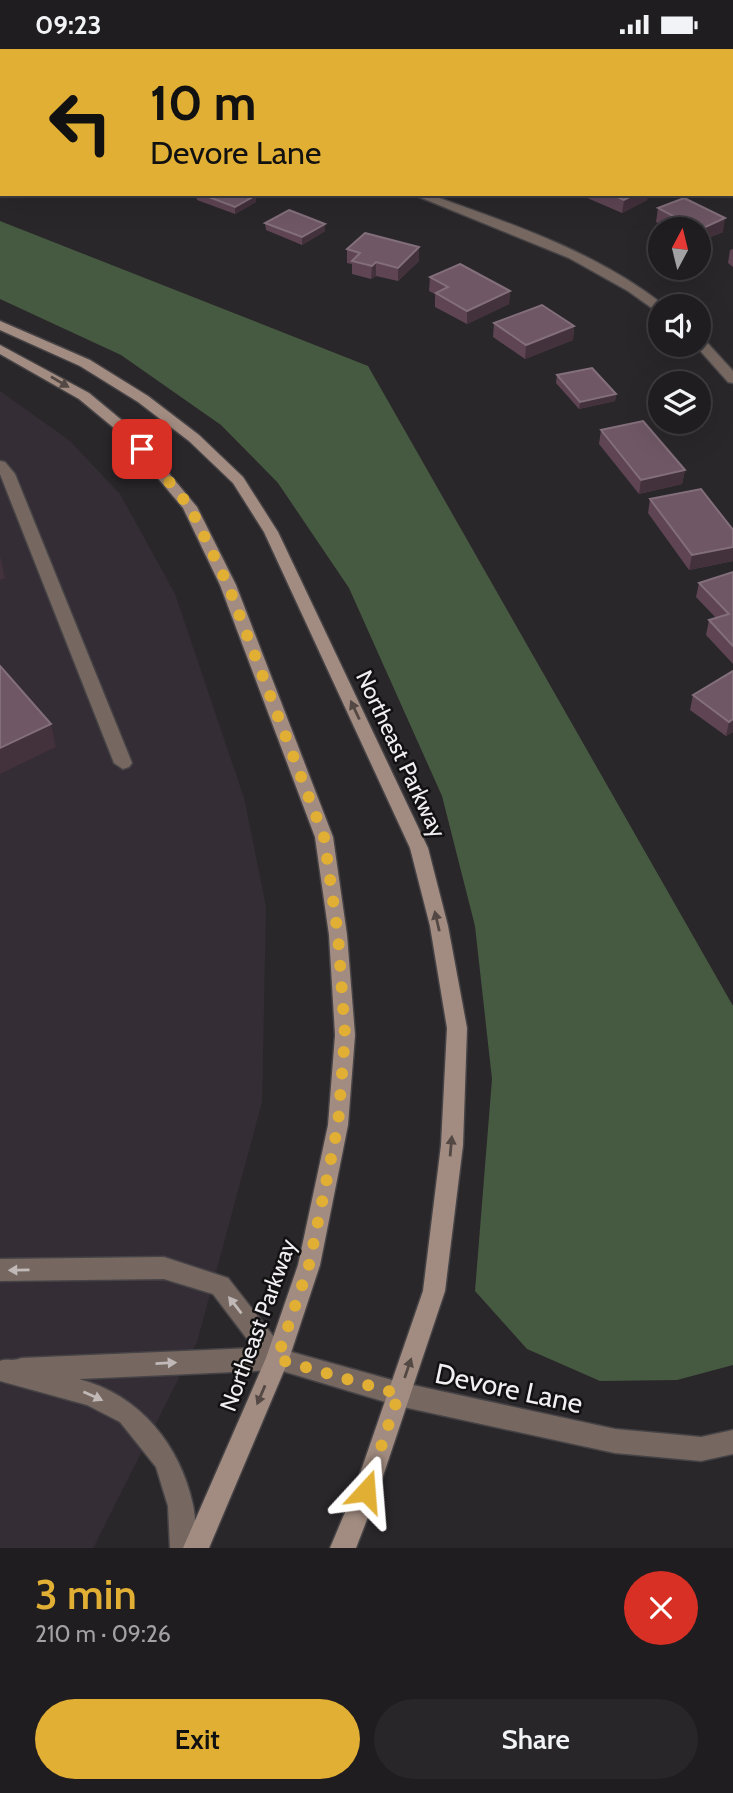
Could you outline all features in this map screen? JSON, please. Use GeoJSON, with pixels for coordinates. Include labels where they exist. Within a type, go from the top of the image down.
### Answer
{"type":"FeatureCollection","features":[{"type":"Feature","properties":{"kind":"street"},"geometry":{"type":"LineString","coordinates":[[423,196],[502,223],[565,250],[648,301]]}},
{"type":"Feature","properties":{"kind":"street","name":"Northeast Parkway"},"geometry":{"type":"LineString","coordinates":[[0,325],[85,363],[143,399],[194,438],[237,480],[271,533],[419,848],[439,926],[457,1028],[452,1145],[434,1291],[343,1548]]}},
{"type":"Feature","properties":{"kind":"street","name":"Northeast Parkway"},"geometry":{"type":"LineString","coordinates":[[0,349],[84,396],[125,430],[190,507],[228,585],[324,837],[338,935],[345,1035],[338,1125],[309,1265],[277,1359],[196,1548]]}},
{"type":"Feature","properties":{"kind":"street"},"geometry":{"type":"LineString","coordinates":[[711,354],[733,379]]}},
{"type":"Feature","properties":{"kind":"street"},"geometry":{"type":"LineString","coordinates":[[0,465],[13,487],[123,764]]}},
{"type":"Feature","properties":{"kind":"street"},"geometry":{"type":"LineString","coordinates":[[0,1270],[164,1268],[220,1286],[277,1359]]}},
{"type":"Feature","properties":{"kind":"street","name":"Devore Lane"},"geometry":{"type":"LineString","coordinates":[[2,1371],[277,1359],[399,1394],[615,1441],[701,1449],[733,1442]]}},
{"type":"Feature","properties":{"kind":"street"},"geometry":{"type":"LineString","coordinates":[[2,1371],[91,1394],[128,1414],[166,1460],[181,1506],[183,1548]]}},
{"type":"Feature","properties":{"kind":"shaded area"},"geometry":{"type":"Polygon","coordinates":[[[0,391],[70,441],[120,494],[175,594],[244,798],[266,907],[262,1102],[197,1342],[93,1548],[0,1548],[0,391]]]}},
{"type":"Feature","properties":{"kind":"green space"},"geometry":{"type":"Polygon","coordinates":[[[0,221],[368,366],[733,1006],[733,1365],[677,1380],[600,1381],[527,1349],[475,1291],[492,1079],[475,926],[442,796],[349,588],[278,483],[221,425],[121,355],[0,299],[0,221]]]}},
{"type":"Feature","properties":{"kind":"building"},"geometry":{"type":"Polygon","coordinates":[[[206,196],[254,196],[235,207],[206,196]]]}},
{"type":"Feature","properties":{"kind":"building"},"geometry":{"type":"Polygon","coordinates":[[[615,196],[631,196],[624,200],[615,196]]]}},
{"type":"Feature","properties":{"kind":"building"},"geometry":{"type":"Polygon","coordinates":[[[684,198],[725,218],[711,224],[711,217],[675,217],[658,208],[684,198]]]}},
{"type":"Feature","properties":{"kind":"building"},"geometry":{"type":"Polygon","coordinates":[[[289,210],[325,224],[302,237],[265,223],[289,210]]]}},
{"type":"Feature","properties":{"kind":"building"},"geometry":{"type":"Polygon","coordinates":[[[365,233],[419,247],[398,268],[376,262],[372,266],[352,261],[360,253],[347,249],[365,233]]]}},
{"type":"Feature","properties":{"kind":"building"},"geometry":{"type":"Polygon","coordinates":[[[460,264],[510,291],[467,311],[436,293],[448,287],[430,277],[460,264]]]}},
{"type":"Feature","properties":{"kind":"building"},"geometry":{"type":"Polygon","coordinates":[[[542,305],[574,326],[526,345],[494,323],[542,305]]]}},
{"type":"Feature","properties":{"kind":"building"},"geometry":{"type":"Polygon","coordinates":[[[592,368],[616,394],[580,402],[557,375],[592,368]]]}},
{"type":"Feature","properties":{"kind":"building"},"geometry":{"type":"Polygon","coordinates":[[[643,421],[648,427],[648,434],[654,434],[685,470],[641,480],[601,430],[643,421]]]}},
{"type":"Feature","properties":{"kind":"building"},"geometry":{"type":"Polygon","coordinates":[[[701,489],[733,530],[733,547],[692,555],[650,499],[701,489]]]}},
{"type":"Feature","properties":{"kind":"building"},"geometry":{"type":"Polygon","coordinates":[[[733,572],[733,646],[709,620],[729,614],[699,583],[733,572]]]}},
{"type":"Feature","properties":{"kind":"building"},"geometry":{"type":"Polygon","coordinates":[[[0,666],[51,724],[0,748],[0,666]]]}},
{"type":"Feature","properties":{"kind":"building"},"geometry":{"type":"Polygon","coordinates":[[[733,671],[733,719],[729,722],[693,695],[733,671]]]}},
{"type":"Feature","properties":{"kind":"route"},"geometry":{"type":"LineString","coordinates":[[142,449],[190,507],[228,585],[324,837],[338,935],[345,1035],[338,1125],[309,1265],[277,1359],[399,1394],[366,1491]]}}]}
